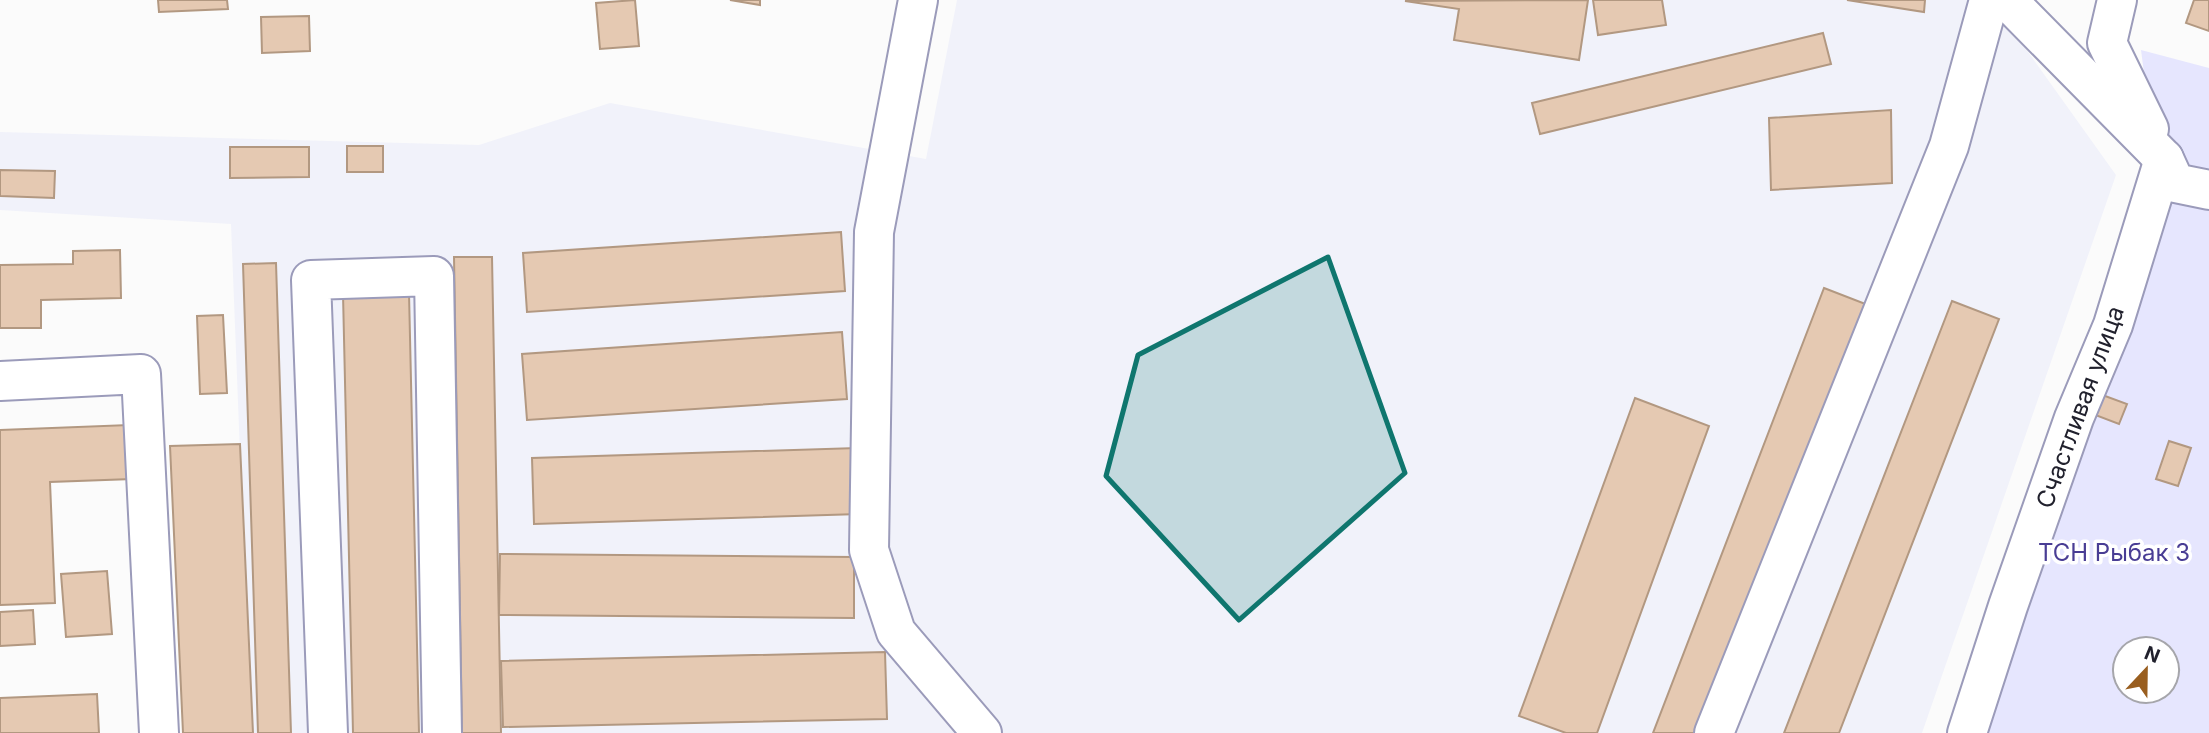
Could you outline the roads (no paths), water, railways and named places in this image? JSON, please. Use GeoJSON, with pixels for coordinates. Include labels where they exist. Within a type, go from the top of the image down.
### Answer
{"type":"FeatureCollection","features":[{"type":"Feature","properties":{"kind":"lane"},"geometry":{"type":"LineString","coordinates":[[918,0],[874,232],[869,550],[896,632],[982,733]]}},
{"type":"Feature","properties":{"kind":"lane"},"geometry":{"type":"LineString","coordinates":[[1714,733],[1949,146],[1989,0]]}},
{"type":"Feature","properties":{"kind":"lane"},"geometry":{"type":"LineString","coordinates":[[2007,0],[2164,159]]}},
{"type":"Feature","properties":{"kind":"lane"},"geometry":{"type":"LineString","coordinates":[[2117,0],[2107,43],[2175,183],[2209,190]]}},
{"type":"Feature","properties":{"kind":"lane","name":"Счастливая улица"},"geometry":{"type":"LineString","coordinates":[[1967,733],[2074,418],[2112,326],[2164,159]]}},
{"type":"Feature","properties":{"kind":"lane"},"geometry":{"type":"LineString","coordinates":[[328,733],[311,280],[435,276],[442,733]]}},
{"type":"Feature","properties":{"kind":"lane"},"geometry":{"type":"LineString","coordinates":[[0,381],[141,374],[159,733]]}},
{"type":"Feature","properties":{"kind":"park label","name":"ТСН Рыбак 3"},"geometry":{"type":"Point","coordinates":[2114,552]}}]}
